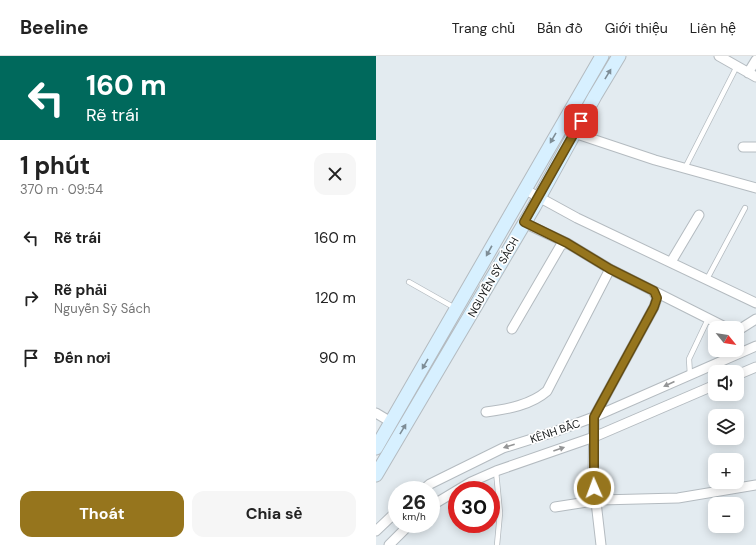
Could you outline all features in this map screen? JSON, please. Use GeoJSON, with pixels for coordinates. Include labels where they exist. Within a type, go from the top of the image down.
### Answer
{"type":"FeatureCollection","features":[{"type":"Feature","properties":{"kind":"main road","name":"NGUYỄN SỸ SÁCH"},"geometry":{"type":"LineString","coordinates":[[379,443],[524,188],[602,56]]}},
{"type":"Feature","properties":{"kind":"main road","name":"NGUYỄN SỸ SÁCH"},"geometry":{"type":"LineString","coordinates":[[376,475],[460,334],[619,56]]}},
{"type":"Feature","properties":{"kind":"main road"},"geometry":{"type":"LineString","coordinates":[[582,88],[595,96]]}},
{"type":"Feature","properties":{"kind":"main road"},"geometry":{"type":"LineString","coordinates":[[446,327],[460,334]]}},
{"type":"Feature","properties":{"kind":"main road"},"geometry":{"type":"LineString","coordinates":[[379,443],[394,445]]}},
{"type":"Feature","properties":{"kind":"street"},"geometry":{"type":"LineString","coordinates":[[719,56],[752,75],[756,60]]}},
{"type":"Feature","properties":{"kind":"street"},"geometry":{"type":"LineString","coordinates":[[574,133],[655,160],[756,188]]}},
{"type":"Feature","properties":{"kind":"street"},"geometry":{"type":"LineString","coordinates":[[743,147],[756,147]]}},
{"type":"Feature","properties":{"kind":"street"},"geometry":{"type":"LineString","coordinates":[[524,188],[577,218],[756,303]]}},
{"type":"Feature","properties":{"kind":"street"},"geometry":{"type":"LineString","coordinates":[[671,262],[699,215]]}},
{"type":"Feature","properties":{"kind":"street"},"geometry":{"type":"LineString","coordinates":[[524,222],[567,243],[610,269],[712,321]]}},
{"type":"Feature","properties":{"kind":"street"},"geometry":{"type":"LineString","coordinates":[[512,329],[561,245],[567,243]]}},
{"type":"Feature","properties":{"kind":"street"},"geometry":{"type":"LineString","coordinates":[[486,412],[505,410],[538,399],[548,391],[610,269]]}},
{"type":"Feature","properties":{"kind":"street"},"geometry":{"type":"LineString","coordinates":[[601,545],[593,476],[594,417],[654,307],[657,298],[654,291]]}},
{"type":"Feature","properties":{"kind":"street"},"geometry":{"type":"LineString","coordinates":[[744,327],[756,319]]}},
{"type":"Feature","properties":{"kind":"street","name":"KÊNH BẮC"},"geometry":{"type":"LineString","coordinates":[[437,481],[503,448],[554,432],[594,417],[756,346]]}},
{"type":"Feature","properties":{"kind":"street"},"geometry":{"type":"LineString","coordinates":[[744,372],[756,367]]}},
{"type":"Feature","properties":{"kind":"street","name":"KÊNH BẮC"},"geometry":{"type":"LineString","coordinates":[[476,481],[496,471],[594,437],[708,388]]}},
{"type":"Feature","properties":{"kind":"street"},"geometry":{"type":"LineString","coordinates":[[376,413],[391,422]]}},
{"type":"Feature","properties":{"kind":"street"},"geometry":{"type":"LineString","coordinates":[[442,478],[448,487]]}},
{"type":"Feature","properties":{"kind":"street"},"geometry":{"type":"LineString","coordinates":[[555,507],[595,500],[678,498],[756,485]]}},
{"type":"Feature","properties":{"kind":"street","name":"KÊNH BẮC"},"geometry":{"type":"LineString","coordinates":[[440,500],[448,495]]}},
{"type":"Feature","properties":{"kind":"street"},"geometry":{"type":"LineString","coordinates":[[376,531],[388,526]]}},
{"type":"Feature","properties":{"kind":"street"},"geometry":{"type":"LineString","coordinates":[[390,545],[395,533]]}},
{"type":"Feature","properties":{"kind":"lane"},"geometry":{"type":"LineString","coordinates":[[685,168],[737,66]]}},
{"type":"Feature","properties":{"kind":"lane"},"geometry":{"type":"LineString","coordinates":[[707,279],[744,208]]}},
{"type":"Feature","properties":{"kind":"lane"},"geometry":{"type":"LineString","coordinates":[[409,282],[457,308]]}},
{"type":"Feature","properties":{"kind":"lane"},"geometry":{"type":"LineString","coordinates":[[690,375],[689,359],[708,319]]}},
{"type":"Feature","properties":{"kind":"lane"},"geometry":{"type":"LineString","coordinates":[[496,471],[500,513],[497,545]]}},
{"type":"Feature","properties":{"kind":"route"},"geometry":{"type":"LineString","coordinates":[[581,121],[538,197],[534,207],[524,222],[567,243],[610,269],[654,291],[657,298],[654,307],[594,417],[594,488]]}}]}
